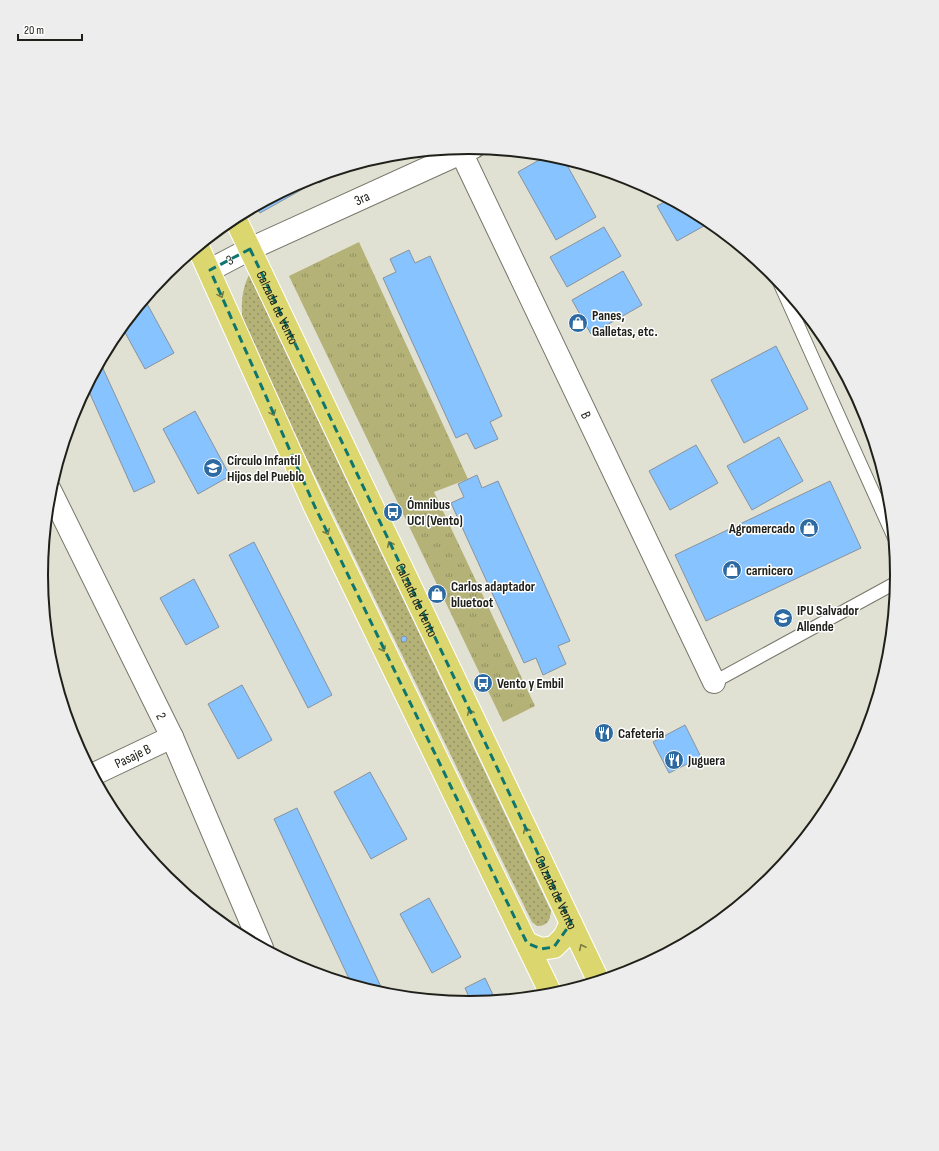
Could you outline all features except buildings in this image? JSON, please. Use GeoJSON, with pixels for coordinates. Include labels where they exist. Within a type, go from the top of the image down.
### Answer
{"type":"FeatureCollection","features":[{"type":"Feature","properties":{"kind":"main road","name":"Calzada de Vento"},"geometry":{"type":"LineString","coordinates":[[238,223],[597,978]]}},
{"type":"Feature","properties":{"kind":"main road"},"geometry":{"type":"LineString","coordinates":[[201,252],[315,507],[549,989]]}},
{"type":"Feature","properties":{"kind":"main road"},"geometry":{"type":"LineString","coordinates":[[527,943],[540,949],[554,948],[564,937],[571,923]]}},
{"type":"Feature","properties":{"kind":"street","name":"B"},"geometry":{"type":"LineString","coordinates":[[467,154],[714,682]]}},
{"type":"Feature","properties":{"kind":"street","name":"3ra"},"geometry":{"type":"LineString","coordinates":[[250,249],[455,155]]}},
{"type":"Feature","properties":{"kind":"street","name":"3"},"geometry":{"type":"LineString","coordinates":[[210,270],[250,249]]}},
{"type":"Feature","properties":{"kind":"street","name":"2"},"geometry":{"type":"LineString","coordinates":[[55,500],[172,736],[259,941]]}},
{"type":"Feature","properties":{"kind":"street","name":"Pasaje B"},"geometry":{"type":"LineString","coordinates":[[97,773],[172,736]]}},
{"type":"Feature","properties":{"kind":"lane"},"geometry":{"type":"LineString","coordinates":[[786,298],[887,523]]}},
{"type":"Feature","properties":{"kind":"lane"},"geometry":{"type":"LineString","coordinates":[[714,682],[891,585]]}},
{"type":"Feature","properties":{"kind":"highlighted area"},"geometry":{"type":"Polygon","coordinates":[[[250,249],[571,923],[554,947],[541,949],[527,943],[315,507],[210,270],[250,249]]]}},
{"type":"Feature","properties":{"kind":"green space"},"geometry":{"type":"Polygon","coordinates":[[[359,242],[468,479],[434,492],[535,706],[503,722],[289,276],[359,242]]]}},
{"type":"Feature","properties":{"kind":"green space"},"geometry":{"type":"Polygon","coordinates":[[[249,275],[551,911],[550,918],[546,924],[537,926],[532,922],[244,330],[242,302],[244,289],[249,275]]]}},
{"type":"Feature","properties":{"kind":"place","name":"Panes, Galletas, etc."},"geometry":{"type":"Point","coordinates":[578,323]}},
{"type":"Feature","properties":{"kind":"place","name":"Círculo Infantil Hijos del Pueblo"},"geometry":{"type":"Point","coordinates":[213,468]}},
{"type":"Feature","properties":{"kind":"place","name":"Ómnibus UCI (Vento)"},"geometry":{"type":"Point","coordinates":[393,512]}},
{"type":"Feature","properties":{"kind":"place","name":"Agromercado"},"geometry":{"type":"Point","coordinates":[809,528]}},
{"type":"Feature","properties":{"kind":"place","name":"carnicero"},"geometry":{"type":"Point","coordinates":[732,570]}},
{"type":"Feature","properties":{"kind":"place","name":"Carlos adaptador bluetoot"},"geometry":{"type":"Point","coordinates":[437,594]}},
{"type":"Feature","properties":{"kind":"place","name":"IPU Salvador Allende"},"geometry":{"type":"Point","coordinates":[783,618]}},
{"type":"Feature","properties":{"kind":"place","name":"Vento y Embil"},"geometry":{"type":"Point","coordinates":[483,683]}},
{"type":"Feature","properties":{"kind":"place","name":"Cafeteria"},"geometry":{"type":"Point","coordinates":[604,733]}},
{"type":"Feature","properties":{"kind":"place","name":"Juguera"},"geometry":{"type":"Point","coordinates":[674,760]}}]}
